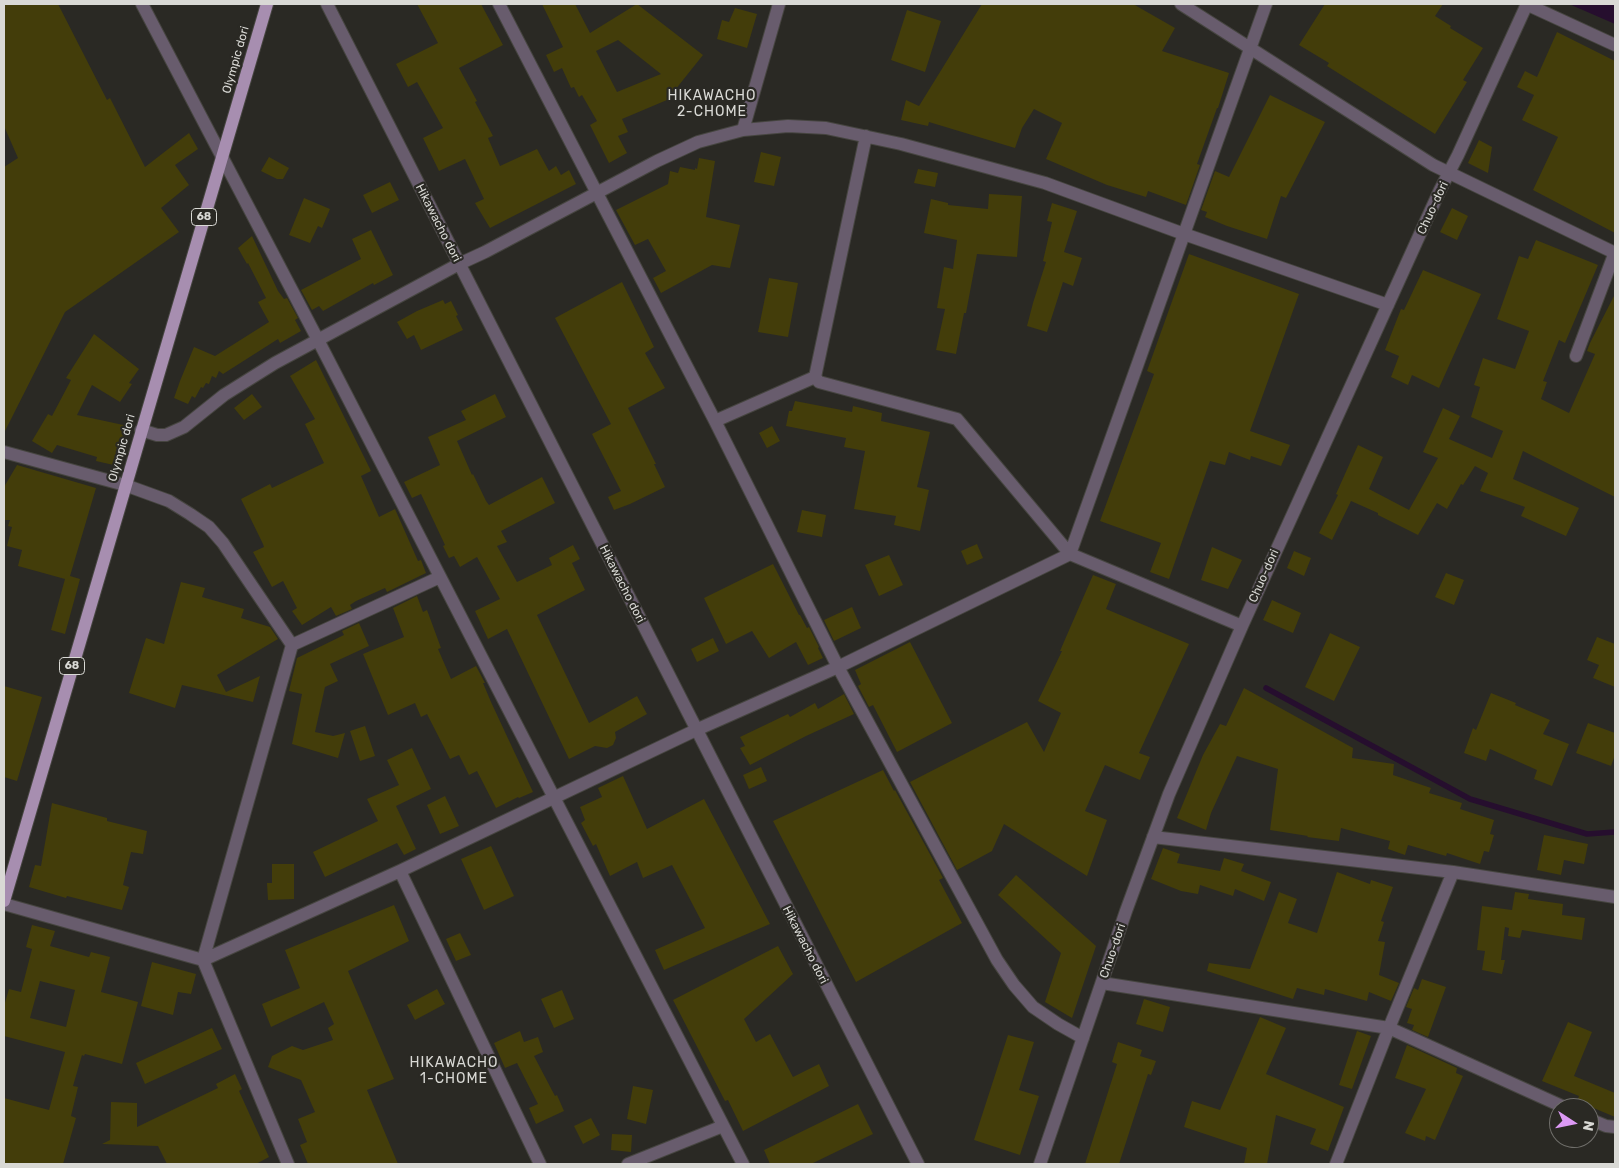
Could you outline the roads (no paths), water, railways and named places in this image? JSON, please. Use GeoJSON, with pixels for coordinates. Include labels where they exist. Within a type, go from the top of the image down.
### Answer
{"type":"FeatureCollection","features":[{"type":"Feature","properties":{"kind":"main road","name":"Olympic dori"},"geometry":{"type":"LineString","coordinates":[[4,903],[267,4]]}},
{"type":"Feature","properties":{"kind":"street"},"geometry":{"type":"LineString","coordinates":[[142,4],[318,340],[743,1164]]}},
{"type":"Feature","properties":{"kind":"street","name":"Hikawacho dori"},"geometry":{"type":"LineString","coordinates":[[327,4],[918,1164]]}},
{"type":"Feature","properties":{"kind":"street"},"geometry":{"type":"LineString","coordinates":[[499,4],[715,421],[838,667],[997,960],[1014,985],[1033,1006],[1058,1024],[1083,1038]]}},
{"type":"Feature","properties":{"kind":"street"},"geometry":{"type":"LineString","coordinates":[[743,130],[780,4]]}},
{"type":"Feature","properties":{"kind":"street"},"geometry":{"type":"LineString","coordinates":[[1181,4],[1433,165],[1615,253],[1576,356]]}},
{"type":"Feature","properties":{"kind":"street"},"geometry":{"type":"LineString","coordinates":[[4,903],[203,960],[400,871],[696,730],[838,667],[1070,554],[1266,4]]}},
{"type":"Feature","properties":{"kind":"street"},"geometry":{"type":"LineString","coordinates":[[1527,4],[1615,44]]}},
{"type":"Feature","properties":{"kind":"street","name":"Chuo-dori"},"geometry":{"type":"LineString","coordinates":[[1040,1164],[1169,794],[1242,626],[1527,4]]}},
{"type":"Feature","properties":{"kind":"street"},"geometry":{"type":"LineString","coordinates":[[141,430],[157,435],[166,435],[184,427],[231,391],[275,363],[459,264],[486,252],[657,161],[698,142],[743,130],[788,126],[826,128],[866,136],[1045,183],[1388,305]]}},
{"type":"Feature","properties":{"kind":"street"},"geometry":{"type":"LineString","coordinates":[[815,377],[866,136]]}},
{"type":"Feature","properties":{"kind":"street"},"geometry":{"type":"LineString","coordinates":[[715,421],[815,377]]}},
{"type":"Feature","properties":{"kind":"street"},"geometry":{"type":"LineString","coordinates":[[815,377],[819,382],[956,418],[1070,554],[1242,626]]}},
{"type":"Feature","properties":{"kind":"street"},"geometry":{"type":"LineString","coordinates":[[4,452],[125,485],[169,500],[209,527],[223,543],[292,644]]}},
{"type":"Feature","properties":{"kind":"street"},"geometry":{"type":"LineString","coordinates":[[288,1164],[203,960],[292,644],[440,577]]}},
{"type":"Feature","properties":{"kind":"street"},"geometry":{"type":"LineString","coordinates":[[1153,837],[1453,872],[1615,897]]}},
{"type":"Feature","properties":{"kind":"street"},"geometry":{"type":"LineString","coordinates":[[400,871],[540,1164]]}},
{"type":"Feature","properties":{"kind":"street"},"geometry":{"type":"LineString","coordinates":[[1336,1164],[1453,872]]}},
{"type":"Feature","properties":{"kind":"street"},"geometry":{"type":"LineString","coordinates":[[1102,983],[1389,1028],[1549,1100]]}},
{"type":"Feature","properties":{"kind":"street"},"geometry":{"type":"LineString","coordinates":[[1599,1123],[1615,1128]]}},
{"type":"Feature","properties":{"kind":"street"},"geometry":{"type":"LineString","coordinates":[[628,1164],[723,1126]]}},
{"type":"Feature","properties":{"kind":"waterway"},"geometry":{"type":"LineString","coordinates":[[1266,688],[1470,799],[1587,834],[1615,832]]}},
{"type":"Feature","properties":{"kind":"district","name":"HIKAWACHO 2-CHOME"},"geometry":{"type":"Point","coordinates":[712,104]}},
{"type":"Feature","properties":{"kind":"district","name":"HIKAWACHO 1-CHOME"},"geometry":{"type":"Point","coordinates":[454,1072]}}]}
